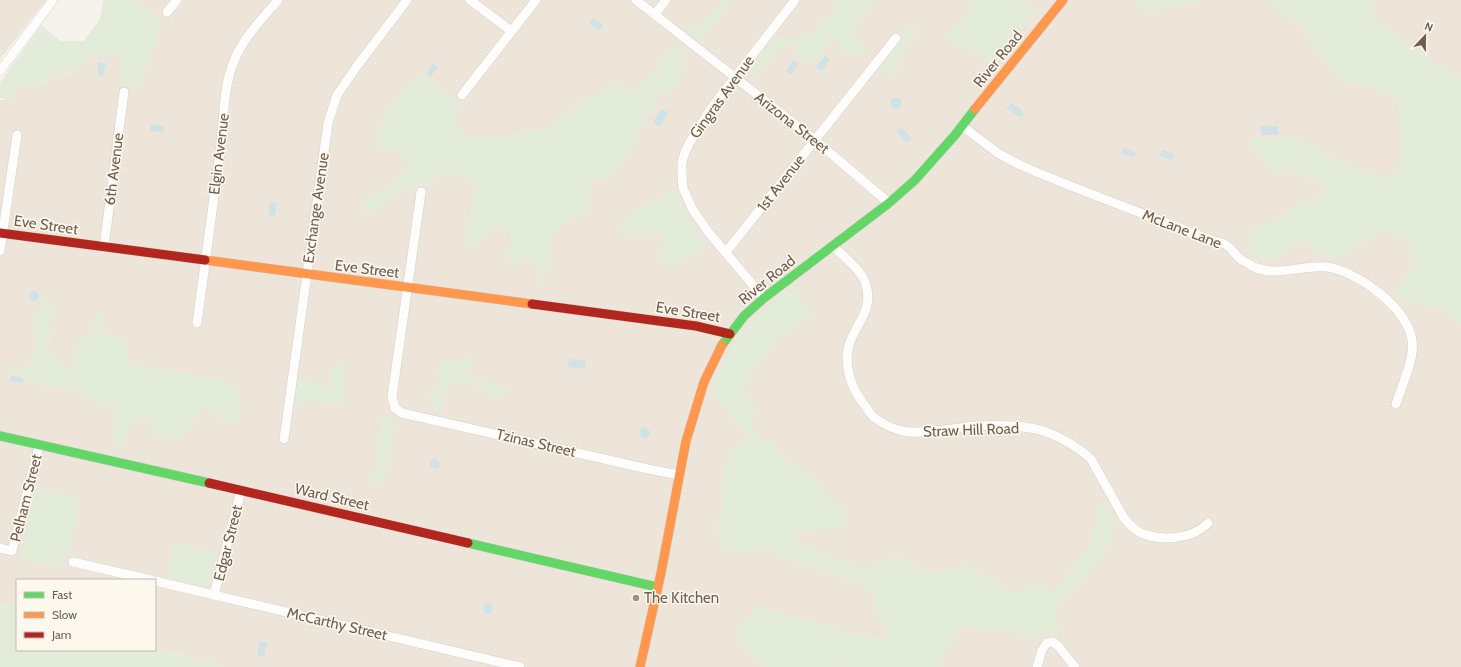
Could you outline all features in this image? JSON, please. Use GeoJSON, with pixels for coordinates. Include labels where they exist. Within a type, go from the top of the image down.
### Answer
{"type":"FeatureCollection","features":[{"type":"Feature","properties":{"kind":"street"},"geometry":{"type":"LineString","coordinates":[[0,71],[53,0]]}},
{"type":"Feature","properties":{"kind":"street"},"geometry":{"type":"LineString","coordinates":[[167,12],[177,0]]}},
{"type":"Feature","properties":{"kind":"street","name":"Elgin Avenue"},"geometry":{"type":"LineString","coordinates":[[197,323],[230,69],[244,42],[278,0]]}},
{"type":"Feature","properties":{"kind":"street","name":"Exchange Avenue"},"geometry":{"type":"LineString","coordinates":[[284,439],[328,123],[337,95],[407,0]]}},
{"type":"Feature","properties":{"kind":"street"},"geometry":{"type":"LineString","coordinates":[[470,0],[511,31]]}},
{"type":"Feature","properties":{"kind":"street"},"geometry":{"type":"LineString","coordinates":[[462,95],[536,0]]}},
{"type":"Feature","properties":{"kind":"street","name":"Arizona Street"},"geometry":{"type":"LineString","coordinates":[[636,0],[815,140],[889,203]]}},
{"type":"Feature","properties":{"kind":"street"},"geometry":{"type":"LineString","coordinates":[[655,14],[666,0]]}},
{"type":"Feature","properties":{"kind":"street","name":"Gingras Avenue"},"geometry":{"type":"LineString","coordinates":[[764,298],[709,233],[693,210],[683,188],[682,174],[685,152],[712,107],[795,0]]}},
{"type":"Feature","properties":{"kind":"street","name":"River Road"},"geometry":{"type":"LineString","coordinates":[[641,667],[686,441],[697,401],[712,365],[730,334],[744,316],[764,298],[889,203],[928,166],[1063,0]]}},
{"type":"Feature","properties":{"kind":"street","name":"1st Avenue"},"geometry":{"type":"LineString","coordinates":[[726,252],[896,38]]}},
{"type":"Feature","properties":{"kind":"street","name":"6th Avenue"},"geometry":{"type":"LineString","coordinates":[[104,247],[124,92]]}},
{"type":"Feature","properties":{"kind":"street","name":"McLane Lane"},"geometry":{"type":"LineString","coordinates":[[962,126],[999,154],[1020,165],[1180,228],[1226,244],[1240,259],[1255,267],[1274,271],[1327,267],[1352,276],[1370,287],[1395,306],[1404,318],[1409,328],[1412,340],[1410,361],[1396,404]]}},
{"type":"Feature","properties":{"kind":"street"},"geometry":{"type":"LineString","coordinates":[[0,251],[1,233],[17,135]]}},
{"type":"Feature","properties":{"kind":"street"},"geometry":{"type":"LineString","coordinates":[[408,288],[421,192]]}},
{"type":"Feature","properties":{"kind":"street","name":"Eve Street"},"geometry":{"type":"LineString","coordinates":[[1,233],[696,326],[730,334]]}},
{"type":"Feature","properties":{"kind":"street","name":"Straw Hill Road"},"geometry":{"type":"LineString","coordinates":[[833,246],[855,268],[865,283],[867,292],[866,309],[850,345],[848,353],[848,366],[851,382],[857,395],[876,419],[892,428],[904,432],[925,432],[977,426],[1036,429],[1074,445],[1083,451],[1091,459],[1124,518],[1139,532],[1157,538],[1165,538],[1199,531],[1208,523]]}},
{"type":"Feature","properties":{"kind":"street","name":"Tzinas Street"},"geometry":{"type":"LineString","coordinates":[[408,288],[392,397],[395,408],[402,413],[679,475]]}},
{"type":"Feature","properties":{"kind":"street","name":"Ward Street"},"geometry":{"type":"LineString","coordinates":[[0,436],[40,446],[115,461],[657,587]]}},
{"type":"Feature","properties":{"kind":"street","name":"Pelham Street"},"geometry":{"type":"LineString","coordinates":[[0,548],[12,551],[40,446]]}},
{"type":"Feature","properties":{"kind":"street","name":"Edgar Street"},"geometry":{"type":"LineString","coordinates":[[214,595],[241,491]]}},
{"type":"Feature","properties":{"kind":"street"},"geometry":{"type":"LineString","coordinates":[[73,562],[147,579]]}},
{"type":"Feature","properties":{"kind":"street","name":"McCarthy Street"},"geometry":{"type":"LineString","coordinates":[[156,581],[520,667]]}},
{"type":"Feature","properties":{"kind":"street"},"geometry":{"type":"LineString","coordinates":[[1037,667],[1042,650],[1046,643],[1053,642],[1059,647],[1075,667]]}},
{"type":"Feature","properties":{"kind":"shaded area"},"geometry":{"type":"Polygon","coordinates":[[[0,0],[46,0],[0,59],[0,0]]]}},
{"type":"Feature","properties":{"kind":"shaded area"},"geometry":{"type":"Polygon","coordinates":[[[134,0],[1461,0],[1461,667],[225,667],[156,649],[156,579],[16,579],[16,607],[0,603],[0,100],[8,100],[18,88],[43,87],[51,75],[73,73],[93,55],[123,56],[162,20],[134,0]]]}},
{"type":"Feature","properties":{"kind":"shaded area"},"geometry":{"type":"Polygon","coordinates":[[[592,19],[599,22],[602,29],[598,30],[592,26],[590,22],[592,19]]]}},
{"type":"Feature","properties":{"kind":"shaded area"},"geometry":{"type":"Polygon","coordinates":[[[825,56],[830,60],[821,71],[816,66],[825,56]]]}},
{"type":"Feature","properties":{"kind":"shaded area"},"geometry":{"type":"Polygon","coordinates":[[[793,60],[799,64],[791,75],[786,71],[793,60]]]}},
{"type":"Feature","properties":{"kind":"shaded area"},"geometry":{"type":"Polygon","coordinates":[[[98,62],[106,64],[103,76],[98,75],[98,62]]]}},
{"type":"Feature","properties":{"kind":"shaded area"},"geometry":{"type":"Polygon","coordinates":[[[433,64],[437,66],[437,69],[431,76],[428,76],[427,72],[433,64]]]}},
{"type":"Feature","properties":{"kind":"shaded area"},"geometry":{"type":"Polygon","coordinates":[[[896,97],[900,99],[902,103],[900,107],[896,109],[892,107],[890,103],[892,99],[896,97]]]}},
{"type":"Feature","properties":{"kind":"shaded area"},"geometry":{"type":"Polygon","coordinates":[[[1011,103],[1023,111],[1022,112],[1024,113],[1022,116],[1021,115],[1020,117],[1007,109],[1011,103]]]}},
{"type":"Feature","properties":{"kind":"shaded area"},"geometry":{"type":"Polygon","coordinates":[[[661,109],[668,113],[660,127],[653,123],[661,109]]]}},
{"type":"Feature","properties":{"kind":"shaded area"},"geometry":{"type":"Polygon","coordinates":[[[151,124],[164,126],[163,132],[150,131],[151,124]]]}},
{"type":"Feature","properties":{"kind":"shaded area"},"geometry":{"type":"Polygon","coordinates":[[[1261,126],[1278,126],[1278,135],[1261,135],[1261,126]]]}},
{"type":"Feature","properties":{"kind":"shaded area"},"geometry":{"type":"Polygon","coordinates":[[[901,127],[911,137],[909,142],[906,142],[896,131],[901,127]]]}},
{"type":"Feature","properties":{"kind":"shaded area"},"geometry":{"type":"Polygon","coordinates":[[[1126,148],[1136,153],[1135,156],[1132,157],[1121,153],[1122,149],[1126,148]]]}},
{"type":"Feature","properties":{"kind":"shaded area"},"geometry":{"type":"Polygon","coordinates":[[[1162,150],[1174,154],[1173,159],[1170,160],[1160,155],[1162,150]]]}},
{"type":"Feature","properties":{"kind":"shaded area"},"geometry":{"type":"Polygon","coordinates":[[[270,202],[277,203],[275,216],[269,216],[270,202]]]}},
{"type":"Feature","properties":{"kind":"shaded area"},"geometry":{"type":"Polygon","coordinates":[[[32,291],[36,291],[39,296],[36,301],[32,301],[29,298],[29,294],[32,291]]]}},
{"type":"Feature","properties":{"kind":"shaded area"},"geometry":{"type":"Polygon","coordinates":[[[569,359],[586,361],[585,369],[568,367],[569,359]]]}},
{"type":"Feature","properties":{"kind":"shaded area"},"geometry":{"type":"Polygon","coordinates":[[[11,375],[23,378],[22,383],[10,381],[11,375]]]}},
{"type":"Feature","properties":{"kind":"shaded area"},"geometry":{"type":"Polygon","coordinates":[[[643,428],[647,428],[650,433],[647,438],[643,438],[640,435],[640,431],[643,428]]]}},
{"type":"Feature","properties":{"kind":"shaded area"},"geometry":{"type":"Polygon","coordinates":[[[433,459],[437,459],[439,460],[439,468],[433,469],[430,466],[430,462],[433,459]]]}},
{"type":"Feature","properties":{"kind":"shaded area"},"geometry":{"type":"Polygon","coordinates":[[[486,604],[490,604],[492,605],[492,613],[486,614],[483,611],[483,607],[486,604]]]}},
{"type":"Feature","properties":{"kind":"shaded area"},"geometry":{"type":"Polygon","coordinates":[[[260,641],[267,643],[264,657],[257,656],[260,641]]]}},
{"type":"Feature","properties":{"kind":"green space"},"geometry":{"type":"Polygon","coordinates":[[[103,0],[134,0],[162,20],[155,45],[139,89],[120,86],[123,56],[93,55],[73,73],[51,75],[43,87],[18,88],[8,100],[0,98],[0,83],[41,25],[60,41],[84,41],[100,19],[103,0]]]}},
{"type":"Feature","properties":{"kind":"green space"},"geometry":{"type":"Polygon","coordinates":[[[723,0],[731,0],[701,41],[687,31],[689,27],[702,22],[723,0]]]}},
{"type":"Feature","properties":{"kind":"green space"},"geometry":{"type":"Polygon","coordinates":[[[841,0],[871,0],[869,8],[858,19],[854,35],[868,49],[862,57],[842,52],[839,43],[831,40],[817,59],[804,65],[795,47],[785,44],[777,50],[772,61],[766,63],[756,80],[748,73],[775,38],[796,39],[811,34],[822,18],[833,17],[833,7],[841,0]]]}},
{"type":"Feature","properties":{"kind":"green space"},"geometry":{"type":"Polygon","coordinates":[[[964,0],[1018,0],[1037,9],[1003,54],[989,66],[977,53],[961,48],[947,39],[952,28],[962,22],[973,5],[964,0]]]}},
{"type":"Feature","properties":{"kind":"green space"},"geometry":{"type":"Polygon","coordinates":[[[1141,0],[1205,0],[1202,2],[1172,6],[1152,12],[1132,6],[1141,0]]]}},
{"type":"Feature","properties":{"kind":"green space"},"geometry":{"type":"Polygon","coordinates":[[[1267,0],[1378,0],[1369,17],[1428,58],[1461,78],[1461,324],[1445,311],[1409,303],[1393,296],[1413,263],[1409,243],[1384,230],[1336,259],[1313,251],[1304,240],[1272,261],[1251,255],[1246,232],[1275,220],[1299,204],[1324,195],[1322,180],[1306,178],[1291,169],[1273,171],[1247,144],[1253,139],[1295,137],[1343,164],[1366,173],[1395,177],[1400,158],[1400,127],[1397,97],[1369,87],[1341,82],[1317,51],[1302,27],[1274,8],[1267,0]]]}},
{"type":"Feature","properties":{"kind":"green space"},"geometry":{"type":"Polygon","coordinates":[[[909,26],[915,28],[917,33],[900,57],[897,73],[890,79],[880,71],[880,63],[909,26]]]}},
{"type":"Feature","properties":{"kind":"green space"},"geometry":{"type":"Polygon","coordinates":[[[672,46],[685,52],[684,68],[679,85],[659,97],[625,161],[608,180],[593,178],[587,216],[572,218],[554,233],[551,256],[542,286],[538,284],[538,266],[524,257],[515,265],[505,255],[512,244],[508,228],[494,227],[474,247],[463,242],[477,182],[443,173],[428,187],[418,186],[412,191],[402,190],[376,211],[363,213],[364,200],[391,185],[407,168],[409,161],[397,151],[373,147],[383,120],[395,98],[420,74],[452,97],[461,106],[456,112],[458,131],[472,137],[517,134],[542,131],[565,115],[586,97],[593,97],[615,81],[632,93],[644,81],[657,72],[662,55],[672,46]]]}},
{"type":"Feature","properties":{"kind":"green space"},"geometry":{"type":"Polygon","coordinates":[[[677,187],[682,204],[689,218],[707,246],[676,267],[660,263],[664,235],[624,234],[619,228],[630,213],[677,187]]]}},
{"type":"Feature","properties":{"kind":"green space"},"geometry":{"type":"Polygon","coordinates":[[[793,289],[813,315],[779,338],[752,372],[744,388],[746,396],[759,411],[751,424],[758,436],[773,442],[782,456],[815,479],[829,499],[847,508],[848,510],[844,528],[818,529],[792,534],[805,546],[833,558],[866,569],[895,556],[933,574],[966,565],[1017,593],[1036,581],[1053,593],[1090,544],[1099,507],[1105,502],[1117,520],[1110,534],[1115,538],[1077,588],[1071,594],[1062,594],[1055,615],[1062,629],[1056,636],[1044,633],[1038,635],[1036,639],[998,628],[985,631],[959,626],[938,667],[766,667],[766,663],[743,651],[737,629],[751,616],[753,606],[812,621],[856,636],[884,639],[886,624],[876,616],[875,592],[835,575],[785,559],[763,547],[748,554],[722,547],[716,528],[725,505],[721,481],[729,451],[749,437],[709,391],[721,366],[740,334],[783,292],[793,289]]]}},
{"type":"Feature","properties":{"kind":"green space"},"geometry":{"type":"Polygon","coordinates":[[[42,298],[57,304],[55,316],[48,321],[52,330],[49,344],[44,352],[60,360],[72,372],[75,349],[80,341],[91,332],[96,315],[104,313],[97,336],[104,331],[127,343],[129,363],[215,379],[233,386],[240,399],[240,424],[224,423],[214,412],[201,409],[191,426],[178,440],[150,434],[152,421],[144,418],[133,419],[122,449],[112,442],[114,405],[108,408],[85,397],[81,390],[74,388],[66,392],[59,388],[40,386],[23,376],[5,372],[6,366],[22,370],[33,363],[38,328],[35,325],[33,318],[34,316],[39,316],[42,298]]]}},
{"type":"Feature","properties":{"kind":"green space"},"geometry":{"type":"Polygon","coordinates":[[[447,357],[453,361],[470,357],[475,363],[466,372],[469,379],[482,379],[510,390],[497,401],[490,398],[475,386],[461,383],[450,385],[443,398],[444,413],[435,411],[428,396],[439,381],[436,376],[439,365],[447,357]]]}},
{"type":"Feature","properties":{"kind":"green space"},"geometry":{"type":"Polygon","coordinates":[[[345,361],[347,365],[343,386],[346,400],[341,405],[325,404],[311,400],[301,405],[294,404],[297,378],[318,383],[327,389],[331,384],[332,367],[345,361]]]}},
{"type":"Feature","properties":{"kind":"green space"},"geometry":{"type":"Polygon","coordinates":[[[386,415],[396,424],[384,483],[373,485],[369,479],[376,470],[375,447],[383,429],[377,422],[386,415]]]}},
{"type":"Feature","properties":{"kind":"green space"},"geometry":{"type":"Polygon","coordinates":[[[36,488],[72,497],[80,503],[68,555],[61,558],[62,568],[20,560],[36,488]]]}},
{"type":"Feature","properties":{"kind":"green space"},"geometry":{"type":"Polygon","coordinates":[[[174,544],[184,544],[217,554],[208,585],[202,587],[165,578],[174,544]]]}},
{"type":"Feature","properties":{"kind":"green space"},"geometry":{"type":"Polygon","coordinates":[[[0,603],[16,607],[16,651],[156,651],[156,649],[225,667],[0,667],[0,603]]]}},
{"type":"Feature","properties":{"kind":"traffic: fast"},"geometry":{"type":"LineString","coordinates":[[722,345],[744,316],[764,298],[889,203],[915,180],[955,135],[975,109]]}},
{"type":"Feature","properties":{"kind":"traffic: fast"},"geometry":{"type":"LineString","coordinates":[[0,436],[209,483]]}},
{"type":"Feature","properties":{"kind":"traffic: fast"},"geometry":{"type":"LineString","coordinates":[[468,543],[657,587]]}},
{"type":"Feature","properties":{"kind":"traffic: slow"},"geometry":{"type":"LineString","coordinates":[[975,109],[1063,0]]}},
{"type":"Feature","properties":{"kind":"traffic: slow"},"geometry":{"type":"LineString","coordinates":[[205,260],[532,304]]}},
{"type":"Feature","properties":{"kind":"traffic: slow"},"geometry":{"type":"LineString","coordinates":[[640,667],[661,573],[686,441],[704,382],[722,345]]}},
{"type":"Feature","properties":{"kind":"traffic: jam"},"geometry":{"type":"LineString","coordinates":[[0,233],[205,260]]}},
{"type":"Feature","properties":{"kind":"traffic: jam"},"geometry":{"type":"LineString","coordinates":[[532,304],[696,326],[730,334]]}},
{"type":"Feature","properties":{"kind":"traffic: jam"},"geometry":{"type":"LineString","coordinates":[[209,483],[468,543]]}},
{"type":"Feature","properties":{"kind":"place","name":"The Kitchen"},"geometry":{"type":"Point","coordinates":[636,598]}}]}
